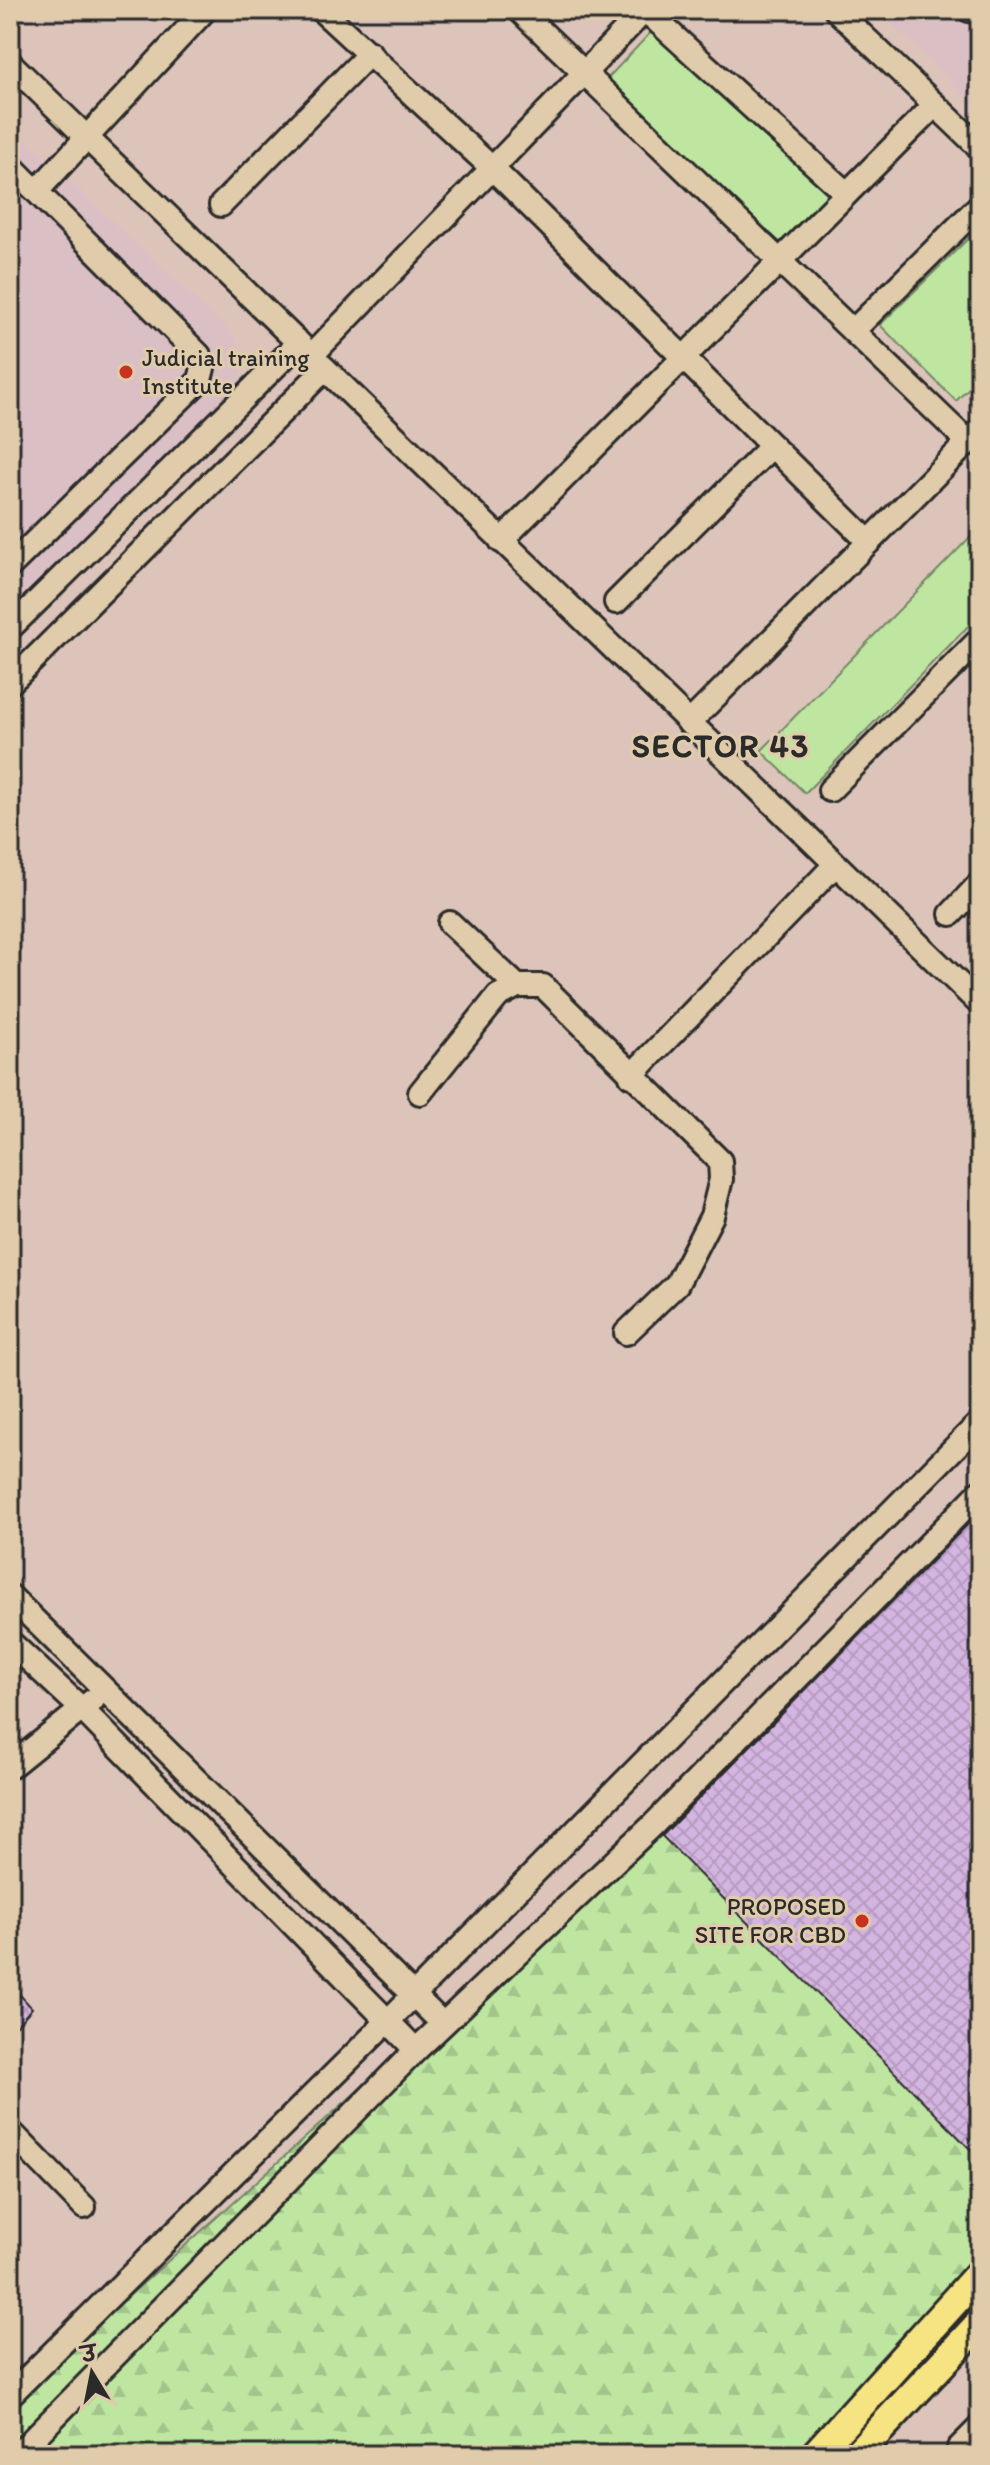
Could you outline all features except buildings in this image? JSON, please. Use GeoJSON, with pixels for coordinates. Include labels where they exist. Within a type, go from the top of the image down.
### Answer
{"type":"FeatureCollection","features":[{"type":"Feature","properties":{"kind":"main road"},"geometry":{"type":"LineString","coordinates":[[815,2455],[980,2273]]}},
{"type":"Feature","properties":{"kind":"main road"},"geometry":{"type":"LineString","coordinates":[[856,2455],[980,2323]]}},
{"type":"Feature","properties":{"kind":"street"},"geometry":{"type":"LineString","coordinates":[[10,566],[200,380],[203,368],[199,355],[20,181],[86,136],[205,10]]}},
{"type":"Feature","properties":{"kind":"street"},"geometry":{"type":"LineString","coordinates":[[321,10],[492,168],[869,542]]}},
{"type":"Feature","properties":{"kind":"street"},"geometry":{"type":"LineString","coordinates":[[519,10],[853,331],[974,436],[689,723]]}},
{"type":"Feature","properties":{"kind":"street"},"geometry":{"type":"LineString","coordinates":[[10,683],[312,356],[645,10],[846,193]]}},
{"type":"Feature","properties":{"kind":"street"},"geometry":{"type":"LineString","coordinates":[[836,10],[980,148]]}},
{"type":"Feature","properties":{"kind":"street"},"geometry":{"type":"LineString","coordinates":[[969,10],[980,13]]}},
{"type":"Feature","properties":{"kind":"street"},"geometry":{"type":"LineString","coordinates":[[221,205],[370,53]]}},
{"type":"Feature","properties":{"kind":"street"},"geometry":{"type":"LineString","coordinates":[[10,63],[980,1004]]}},
{"type":"Feature","properties":{"kind":"street"},"geometry":{"type":"LineString","coordinates":[[501,541],[935,105]]}},
{"type":"Feature","properties":{"kind":"street"},"geometry":{"type":"LineString","coordinates":[[853,331],[980,205]]}},
{"type":"Feature","properties":{"kind":"street"},"geometry":{"type":"LineString","coordinates":[[10,628],[312,356]]}},
{"type":"Feature","properties":{"kind":"street"},"geometry":{"type":"LineString","coordinates":[[616,602],[772,446]]}},
{"type":"Feature","properties":{"kind":"street"},"geometry":{"type":"LineString","coordinates":[[830,790],[980,639]]}},
{"type":"Feature","properties":{"kind":"street"},"geometry":{"type":"LineString","coordinates":[[631,1076],[835,865]]}},
{"type":"Feature","properties":{"kind":"street"},"geometry":{"type":"LineString","coordinates":[[951,914],[980,883]]}},
{"type":"Feature","properties":{"kind":"street"},"geometry":{"type":"LineString","coordinates":[[450,923],[517,986]]}},
{"type":"Feature","properties":{"kind":"street"},"geometry":{"type":"LineString","coordinates":[[420,1093],[498,996],[517,986],[543,986],[720,1161],[721,1179],[712,1216],[677,1284],[626,1333]]}},
{"type":"Feature","properties":{"kind":"street"},"geometry":{"type":"LineString","coordinates":[[10,2395],[414,1995],[980,1422]]}},
{"type":"Feature","properties":{"kind":"street"},"geometry":{"type":"LineString","coordinates":[[17,2455],[416,2050],[652,1826],[980,1492]]}},
{"type":"Feature","properties":{"kind":"street"},"geometry":{"type":"LineString","coordinates":[[10,1596],[443,2024]]}},
{"type":"Feature","properties":{"kind":"street"},"geometry":{"type":"LineString","coordinates":[[10,1642],[82,1709],[416,2050]]}},
{"type":"Feature","properties":{"kind":"street"},"geometry":{"type":"LineString","coordinates":[[10,1767],[106,1690]]}},
{"type":"Feature","properties":{"kind":"street"},"geometry":{"type":"LineString","coordinates":[[10,2131],[84,2207]]}},
{"type":"Feature","properties":{"kind":"street"},"geometry":{"type":"LineString","coordinates":[[959,2448],[980,2427]]}},
{"type":"Feature","properties":{"kind":"shaded area"},"geometry":{"type":"Polygon","coordinates":[[[878,10],[980,10],[980,110],[878,10]]]}},
{"type":"Feature","properties":{"kind":"shaded area","name":"Judicial training Institute"},"geometry":{"type":"Polygon","coordinates":[[[10,125],[233,335],[240,350],[242,381],[239,388],[10,615],[10,125]]]}},
{"type":"Feature","properties":{"kind":"green space"},"geometry":{"type":"Polygon","coordinates":[[[654,29],[833,196],[785,247],[606,80],[654,29]]]}},
{"type":"Feature","properties":{"kind":"green space"},"geometry":{"type":"Polygon","coordinates":[[[980,227],[980,377],[956,401],[880,325],[980,227]]]}},
{"type":"Feature","properties":{"kind":"green space"},"geometry":{"type":"Polygon","coordinates":[[[980,527],[980,614],[805,793],[761,751],[980,527]]]}},
{"type":"Feature","properties":{"kind":"green space"},"geometry":{"type":"Polygon","coordinates":[[[980,1492],[980,2273],[815,2455],[10,2455],[10,2403],[652,1826],[980,1492]]]}},
{"type":"Feature","properties":{"kind":"place","name":"Judicial training Institute"},"geometry":{"type":"Point","coordinates":[126,372]}},
{"type":"Feature","properties":{"kind":"place","name":"PROPOSED SITE FOR CBD"},"geometry":{"type":"Point","coordinates":[862,1921]}},
{"type":"Feature","properties":{"kind":"district","name":"SECTOR 43"},"geometry":{"type":"Point","coordinates":[721,746]}}]}
